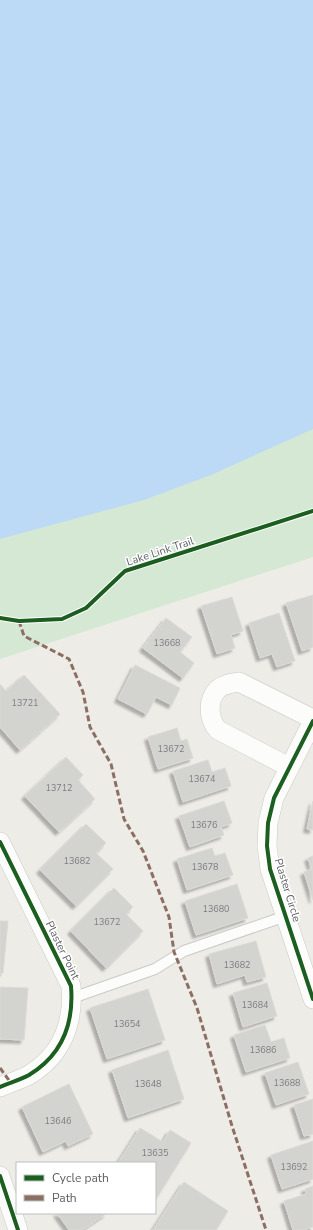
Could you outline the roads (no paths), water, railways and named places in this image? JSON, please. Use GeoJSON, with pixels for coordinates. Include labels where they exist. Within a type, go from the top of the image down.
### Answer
{"type":"FeatureCollection","features":[{"type":"Feature","properties":{"kind":"street","name":"Plaster Circle"},"geometry":{"type":"LineString","coordinates":[[290,767],[218,730],[214,726],[210,704],[219,689],[227,684],[239,682],[313,720],[290,767],[274,798],[268,823],[267,846],[270,869],[313,999]]}},
{"type":"Feature","properties":{"kind":"street","name":"Plaster Point"},"geometry":{"type":"LineString","coordinates":[[0,842],[71,986],[72,998],[71,1019],[64,1038],[51,1057],[29,1076],[0,1087]]}},
{"type":"Feature","properties":{"kind":"street"},"geometry":{"type":"LineString","coordinates":[[0,1176],[18,1230]]}},
{"type":"Feature","properties":{"kind":"lane"},"geometry":{"type":"LineString","coordinates":[[72,998],[155,969],[184,951],[286,916]]}},
{"type":"Feature","properties":{"kind":"water"},"geometry":{"type":"Polygon","coordinates":[[[0,0],[313,0],[313,429],[211,475],[144,500],[0,539],[0,0]]]}}]}
